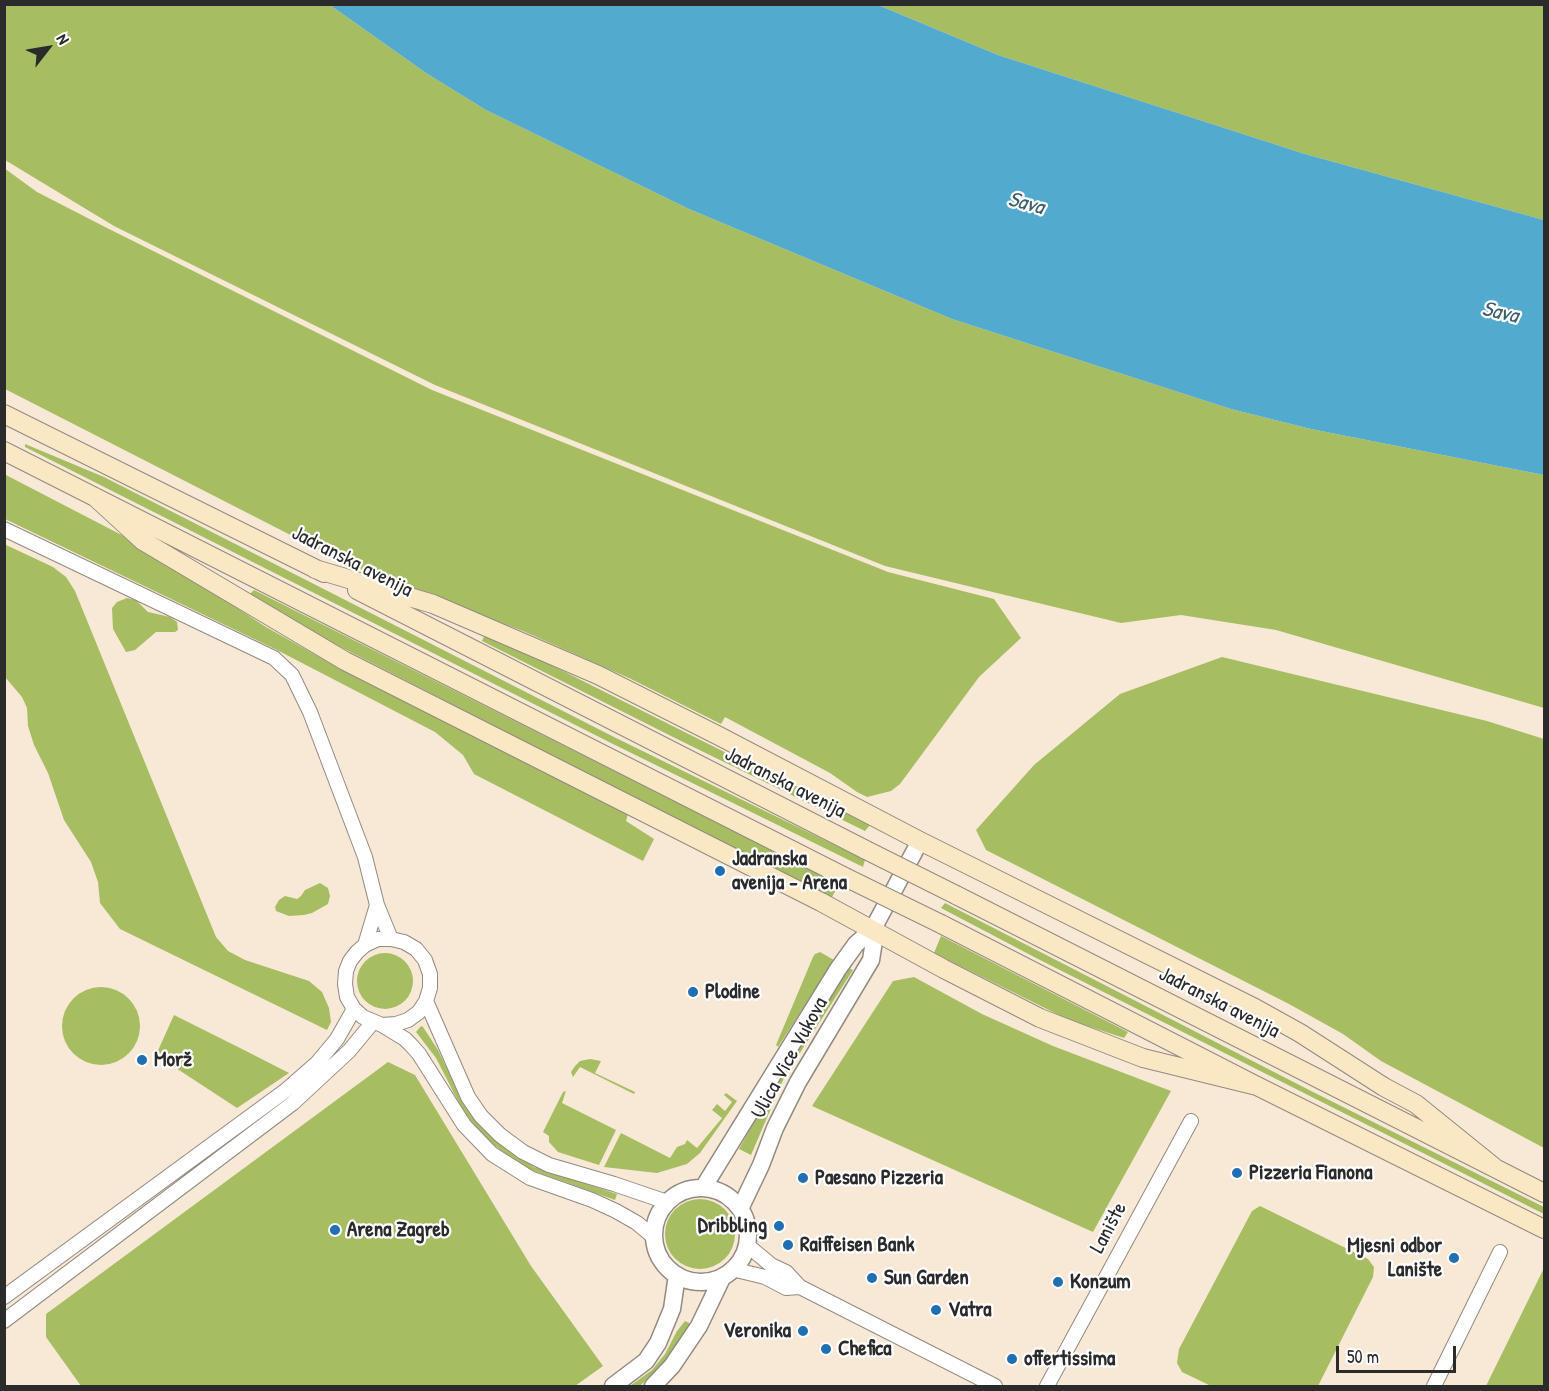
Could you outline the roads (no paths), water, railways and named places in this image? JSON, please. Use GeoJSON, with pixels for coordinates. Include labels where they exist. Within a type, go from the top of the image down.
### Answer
{"type":"FeatureCollection","features":[{"type":"Feature","properties":{"kind":"main road","name":"Jadranska avenija"},"geometry":{"type":"LineString","coordinates":[[4,414],[315,569],[1545,1193]]}},
{"type":"Feature","properties":{"kind":"main road"},"geometry":{"type":"LineString","coordinates":[[4,451],[1257,1086],[1545,1229]]}},
{"type":"Feature","properties":{"kind":"main road"},"geometry":{"type":"LineString","coordinates":[[95,497],[143,541],[345,661],[873,929],[944,969],[1040,1018],[1143,1058],[1257,1086]]}},
{"type":"Feature","properties":{"kind":"main road"},"geometry":{"type":"LineString","coordinates":[[315,569],[433,604],[598,675],[920,841],[1256,1008],[1300,1033],[1370,1079],[1416,1104],[1494,1167]]}},
{"type":"Feature","properties":{"kind":"street"},"geometry":{"type":"LineString","coordinates":[[4,529],[274,658],[292,675],[310,712],[366,856],[377,905],[391,939]]}},
{"type":"Feature","properties":{"kind":"street","name":"Ulica Vice Vukova"},"geometry":{"type":"LineString","coordinates":[[704,1188],[837,969],[856,944],[873,929],[920,841]]}},
{"type":"Feature","properties":{"kind":"street"},"geometry":{"type":"LineString","coordinates":[[366,945],[377,905]]}},
{"type":"Feature","properties":{"kind":"street","name":"Ulica Vice Vukova"},"geometry":{"type":"LineString","coordinates":[[740,1209],[761,1165],[775,1128],[798,1082],[871,960],[873,929]]}},
{"type":"Feature","properties":{"kind":"street"},"geometry":{"type":"LineString","coordinates":[[4,1321],[293,1103],[377,1024],[396,1024],[408,1020],[418,1012],[426,1001],[430,988],[430,974],[425,960],[416,949],[404,942],[378,939],[357,952],[346,971],[347,997],[354,1009],[377,1024],[405,1039],[419,1054],[464,1125],[492,1154],[530,1178],[616,1211],[637,1223],[655,1238]]}},
{"type":"Feature","properties":{"kind":"street"},"geometry":{"type":"LineString","coordinates":[[426,1001],[468,1097],[481,1116],[500,1135],[523,1152],[549,1165],[667,1202]]}},
{"type":"Feature","properties":{"kind":"street"},"geometry":{"type":"LineString","coordinates":[[4,1297],[285,1091],[317,1063],[337,1039],[354,1009]]}},
{"type":"Feature","properties":{"kind":"street","name":"Lanište"},"geometry":{"type":"LineString","coordinates":[[1047,1386],[1191,1120]]}},
{"type":"Feature","properties":{"kind":"street"},"geometry":{"type":"LineString","coordinates":[[653,1386],[672,1366],[699,1326],[727,1273],[743,1256],[747,1245],[747,1228],[740,1209],[729,1197],[717,1190],[704,1188],[692,1188],[679,1193],[667,1202],[656,1222],[655,1238],[662,1259],[678,1275],[693,1280],[713,1281],[727,1273],[765,1277],[786,1287],[800,1287]]}},
{"type":"Feature","properties":{"kind":"street"},"geometry":{"type":"LineString","coordinates":[[747,1245],[771,1265],[786,1272],[800,1287],[995,1386]]}},
{"type":"Feature","properties":{"kind":"street"},"geometry":{"type":"LineString","coordinates":[[1434,1386],[1500,1252]]}},
{"type":"Feature","properties":{"kind":"street"},"geometry":{"type":"LineString","coordinates":[[613,1386],[646,1361],[658,1343],[672,1309],[678,1275]]}},
{"type":"Feature","properties":{"kind":"water","name":"Sava"},"geometry":{"type":"Polygon","coordinates":[[[330,5],[878,5],[998,55],[1305,154],[1544,220],[1544,475],[1311,429],[1231,409],[952,319],[689,209],[486,110],[426,73],[330,5]]]}},
{"type":"Feature","properties":{"kind":"place","name":"Jadranska avenija - Arena"},"geometry":{"type":"Point","coordinates":[720,871]}},
{"type":"Feature","properties":{"kind":"place","name":"Plodine"},"geometry":{"type":"Point","coordinates":[693,992]}},
{"type":"Feature","properties":{"kind":"place","name":"Morž"},"geometry":{"type":"Point","coordinates":[142,1060]}},
{"type":"Feature","properties":{"kind":"place","name":"Pizzeria Fianona"},"geometry":{"type":"Point","coordinates":[1237,1173]}},
{"type":"Feature","properties":{"kind":"place","name":"Paesano Pizzeria"},"geometry":{"type":"Point","coordinates":[803,1178]}},
{"type":"Feature","properties":{"kind":"place","name":"Dribbling"},"geometry":{"type":"Point","coordinates":[779,1226]}},
{"type":"Feature","properties":{"kind":"place","name":"Arena Zagreb"},"geometry":{"type":"Point","coordinates":[335,1230]}},
{"type":"Feature","properties":{"kind":"place","name":"Raiffeisen Bank"},"geometry":{"type":"Point","coordinates":[788,1245]}},
{"type":"Feature","properties":{"kind":"place","name":"Mjesni odbor Lanište"},"geometry":{"type":"Point","coordinates":[1454,1258]}},
{"type":"Feature","properties":{"kind":"place","name":"Sun Garden"},"geometry":{"type":"Point","coordinates":[872,1278]}},
{"type":"Feature","properties":{"kind":"place","name":"Konzum"},"geometry":{"type":"Point","coordinates":[1058,1282]}},
{"type":"Feature","properties":{"kind":"place","name":"Vatra"},"geometry":{"type":"Point","coordinates":[936,1310]}},
{"type":"Feature","properties":{"kind":"place","name":"Veronika"},"geometry":{"type":"Point","coordinates":[803,1331]}},
{"type":"Feature","properties":{"kind":"place","name":"Chefica"},"geometry":{"type":"Point","coordinates":[826,1349]}},
{"type":"Feature","properties":{"kind":"place","name":"offertissima"},"geometry":{"type":"Point","coordinates":[1012,1359]}}]}
